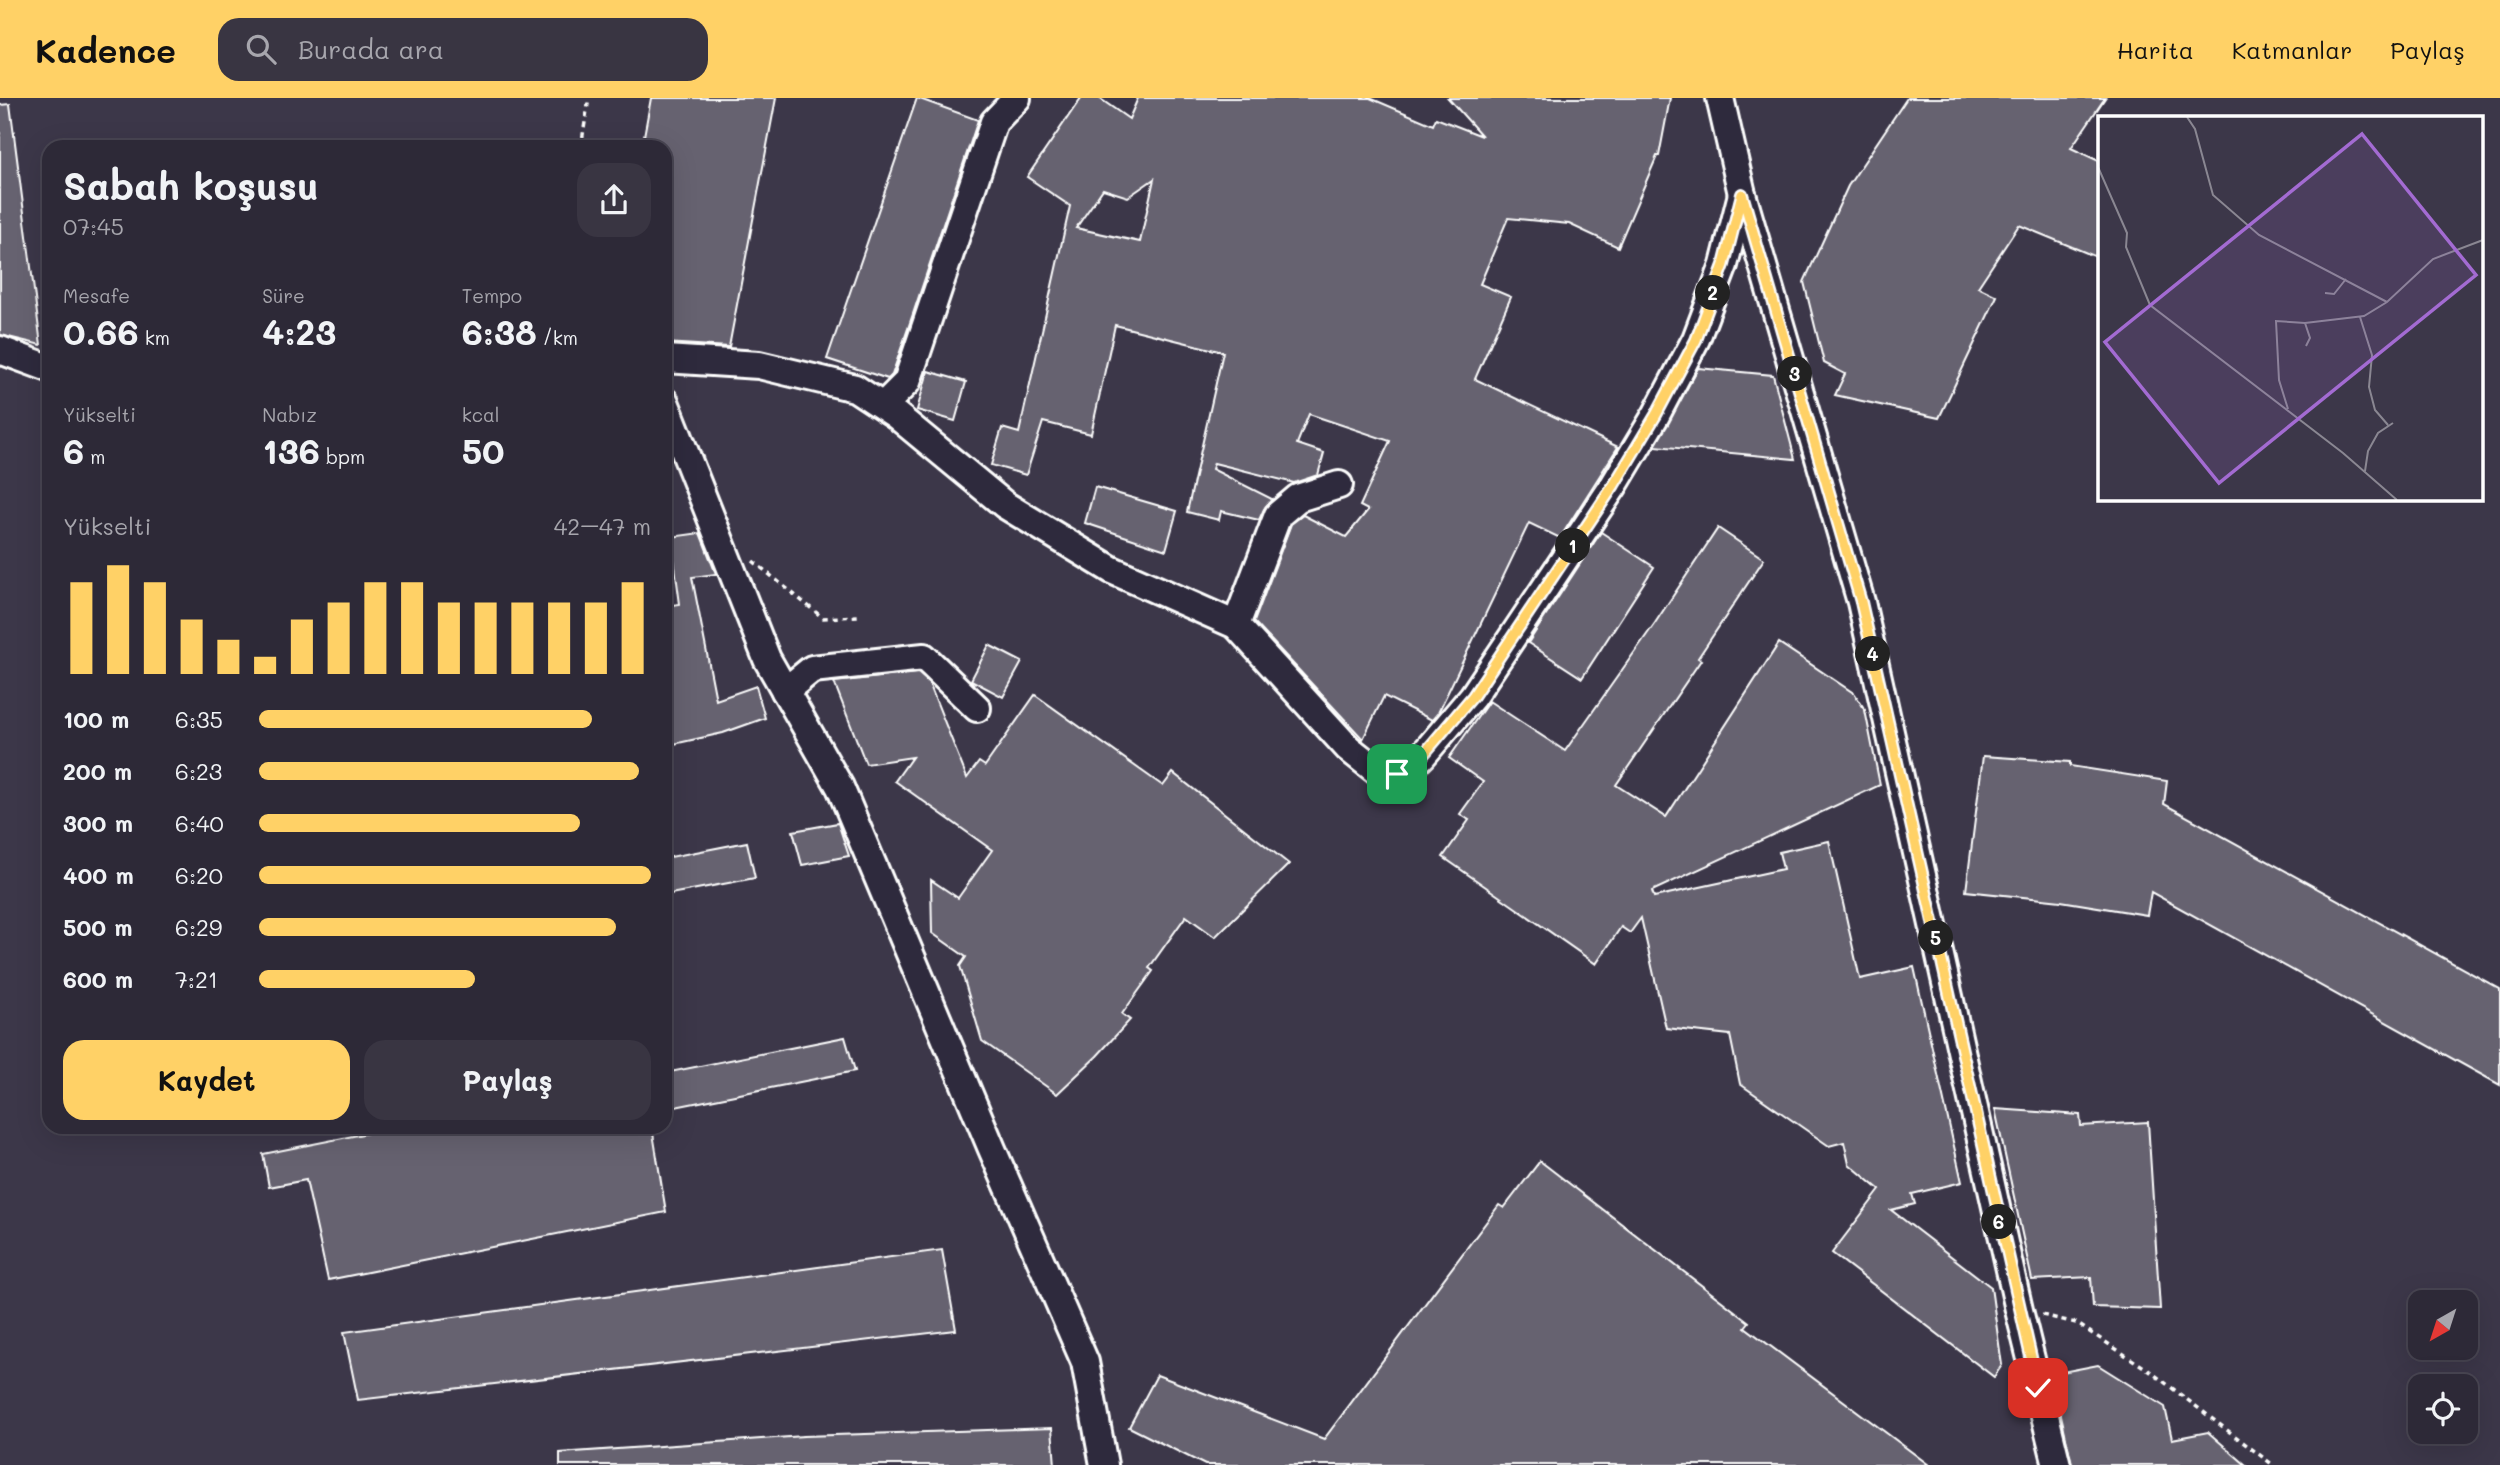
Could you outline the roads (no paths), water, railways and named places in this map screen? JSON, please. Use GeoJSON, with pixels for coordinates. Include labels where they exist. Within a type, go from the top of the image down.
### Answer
{"type":"FeatureCollection","features":[{"type":"Feature","properties":{"kind":"street"},"geometry":{"type":"LineString","coordinates":[[883,406],[907,382],[995,122],[1017,98]]}},
{"type":"Feature","properties":{"kind":"street"},"geometry":{"type":"LineString","coordinates":[[1720,98],[1742,194],[1861,602],[2019,1310],[2057,1465]]}},
{"type":"Feature","properties":{"kind":"street"},"geometry":{"type":"LineString","coordinates":[[672,359],[759,365],[855,388],[883,406],[1004,505],[1112,570],[1236,625],[1348,748],[1377,771],[1397,774],[1410,768],[1473,696],[1614,485],[1656,415],[1696,340],[1724,265],[1742,194]]}},
{"type":"Feature","properties":{"kind":"street"},"geometry":{"type":"LineString","coordinates":[[0,350],[42,365]]}},
{"type":"Feature","properties":{"kind":"street"},"geometry":{"type":"LineString","coordinates":[[672,420],[766,659],[840,787],[986,1137],[1085,1362],[1104,1465]]}},
{"type":"Feature","properties":{"kind":"street"},"geometry":{"type":"LineString","coordinates":[[1236,625],[1278,515],[1298,498],[1339,485]]}},
{"type":"Feature","properties":{"kind":"street"},"geometry":{"type":"LineString","coordinates":[[785,691],[812,669],[925,657],[977,708]]}}]}
